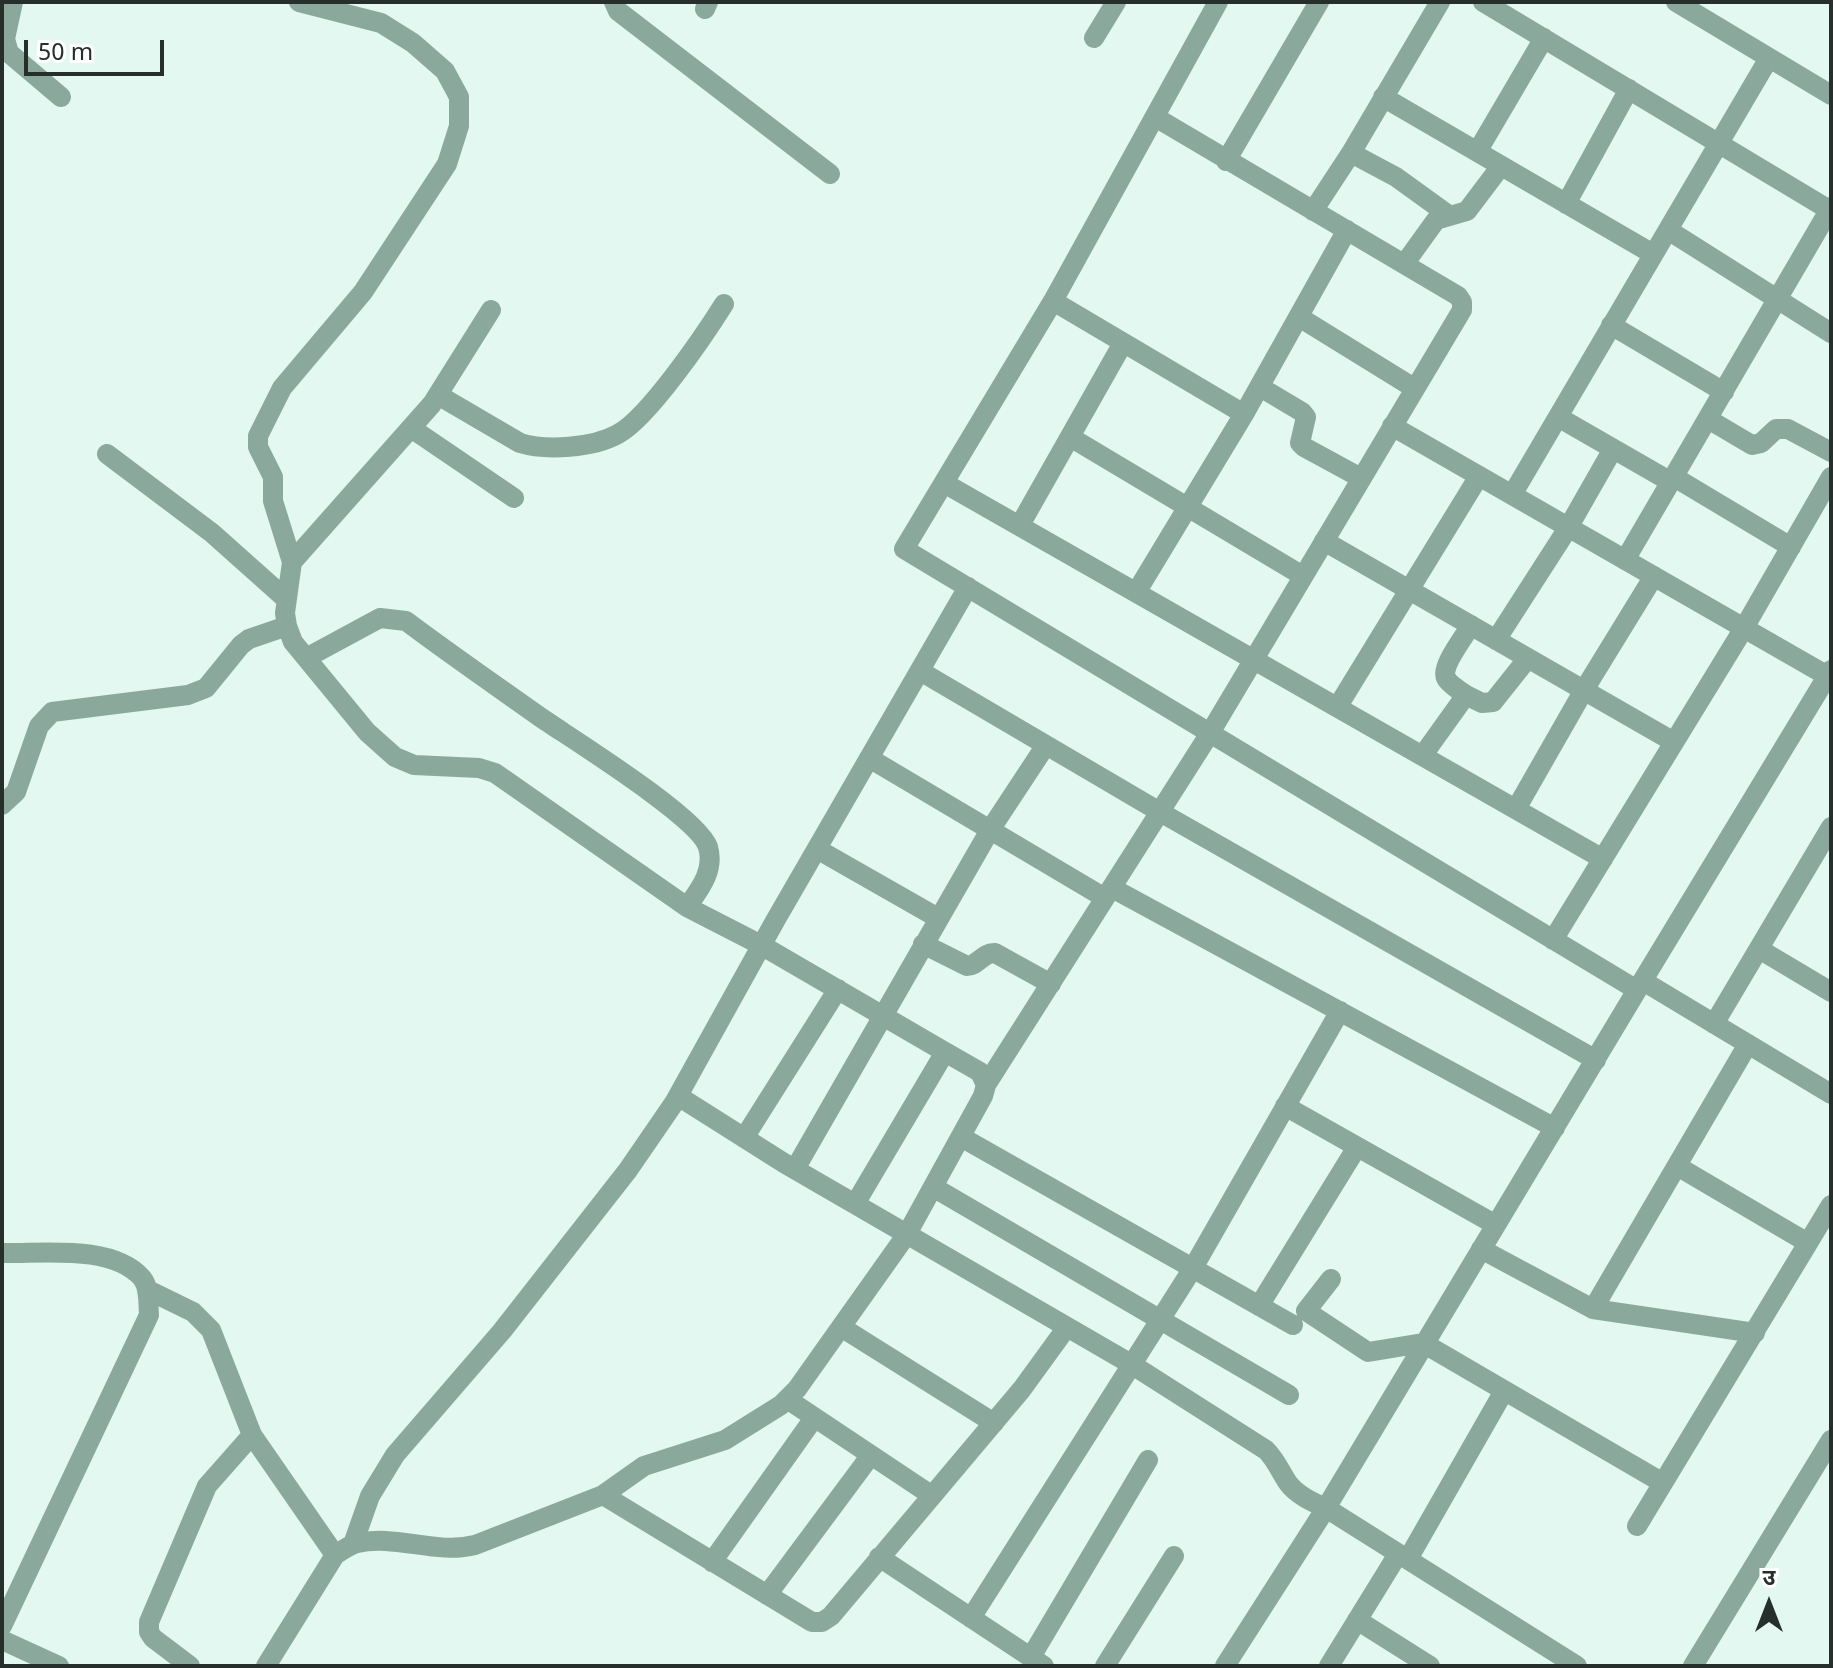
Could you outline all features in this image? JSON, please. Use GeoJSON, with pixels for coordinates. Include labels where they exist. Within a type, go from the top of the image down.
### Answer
{"type":"FeatureCollection","features":[{"type":"Feature","properties":{"kind":"street"},"geometry":{"type":"LineString","coordinates":[[13,2],[5,39],[9,53],[61,97]]}},
{"type":"Feature","properties":{"kind":"street"},"geometry":{"type":"LineString","coordinates":[[299,2],[322,5],[381,23],[413,43],[445,71],[459,97],[459,126],[447,164],[363,292],[282,388],[258,436],[258,447],[273,477],[273,501],[292,562],[286,599],[287,626],[293,642],[367,732],[395,757],[414,765],[479,768],[495,773],[687,907],[761,945],[980,1072],[986,1085]]}},
{"type":"Feature","properties":{"kind":"street"},"geometry":{"type":"LineString","coordinates":[[614,2],[618,11],[830,174]]}},
{"type":"Feature","properties":{"kind":"street"},"geometry":{"type":"LineString","coordinates":[[1094,38],[1116,2]]}},
{"type":"Feature","properties":{"kind":"street"},"geometry":{"type":"LineString","coordinates":[[1218,2],[1053,301],[904,549],[1553,940],[1714,1024],[1831,1094]]}},
{"type":"Feature","properties":{"kind":"street"},"geometry":{"type":"LineString","coordinates":[[1226,161],[1319,2]]}},
{"type":"Feature","properties":{"kind":"street"},"geometry":{"type":"LineString","coordinates":[[1313,211],[1440,2]]}},
{"type":"Feature","properties":{"kind":"street"},"geometry":{"type":"LineString","coordinates":[[1483,2],[1830,209],[1625,560]]}},
{"type":"Feature","properties":{"kind":"street"},"geometry":{"type":"LineString","coordinates":[[1676,2],[1831,95]]}},
{"type":"Feature","properties":{"kind":"street"},"geometry":{"type":"LineString","coordinates":[[1477,152],[1544,38]]}},
{"type":"Feature","properties":{"kind":"street"},"geometry":{"type":"LineString","coordinates":[[1512,495],[1769,58]]}},
{"type":"Feature","properties":{"kind":"street"},"geometry":{"type":"LineString","coordinates":[[1566,204],[1629,89]]}},
{"type":"Feature","properties":{"kind":"street"},"geometry":{"type":"LineString","coordinates":[[1383,97],[1653,254]]}},
{"type":"Feature","properties":{"kind":"street"},"geometry":{"type":"LineString","coordinates":[[266,1666],[335,1555],[353,1544],[369,1541],[457,1549],[492,1539],[603,1495],[644,1466],[725,1440],[787,1399],[907,1234],[986,1085],[1210,733],[1462,310],[1458,296],[1155,117]]}},
{"type":"Feature","properties":{"kind":"street"},"geometry":{"type":"LineString","coordinates":[[1351,153],[1396,177],[1450,216]]}},
{"type":"Feature","properties":{"kind":"street"},"geometry":{"type":"LineString","coordinates":[[1405,263],[1436,220],[1467,211],[1501,166]]}},
{"type":"Feature","properties":{"kind":"street"},"geometry":{"type":"LineString","coordinates":[[1137,591],[1260,387],[1347,230]]}},
{"type":"Feature","properties":{"kind":"street"},"geometry":{"type":"LineString","coordinates":[[1668,230],[1831,333]]}},
{"type":"Feature","properties":{"kind":"street"},"geometry":{"type":"LineString","coordinates":[[1053,301],[1244,414]]}},
{"type":"Feature","properties":{"kind":"street"},"geometry":{"type":"LineString","coordinates":[[438,395],[520,443],[535,448],[569,448],[617,435],[645,412],[724,304]]}},
{"type":"Feature","properties":{"kind":"street"},"geometry":{"type":"LineString","coordinates":[[292,562],[438,395],[491,310]]}},
{"type":"Feature","properties":{"kind":"street"},"geometry":{"type":"LineString","coordinates":[[1299,317],[1414,388]]}},
{"type":"Feature","properties":{"kind":"street"},"geometry":{"type":"LineString","coordinates":[[1611,325],[1724,392]]}},
{"type":"Feature","properties":{"kind":"street"},"geometry":{"type":"LineString","coordinates":[[1020,525],[1123,343]]}},
{"type":"Feature","properties":{"kind":"street"},"geometry":{"type":"LineString","coordinates":[[1260,387],[1306,417],[1300,435],[1300,443],[1304,447],[1361,478]]}},
{"type":"Feature","properties":{"kind":"street"},"geometry":{"type":"LineString","coordinates":[[1558,417],[1791,547]]}},
{"type":"Feature","properties":{"kind":"street"},"geometry":{"type":"LineString","coordinates":[[1708,419],[1752,445],[1761,443],[1776,429],[1788,429],[1831,452]]}},
{"type":"Feature","properties":{"kind":"street"},"geometry":{"type":"LineString","coordinates":[[1225,1666],[1326,1508],[1830,675],[1392,426]]}},
{"type":"Feature","properties":{"kind":"street"},"geometry":{"type":"LineString","coordinates":[[411,428],[514,498]]}},
{"type":"Feature","properties":{"kind":"street"},"geometry":{"type":"LineString","coordinates":[[1070,437],[1303,576]]}},
{"type":"Feature","properties":{"kind":"street"},"geometry":{"type":"LineString","coordinates":[[1496,640],[1568,528],[1613,449]]}},
{"type":"Feature","properties":{"kind":"street"},"geometry":{"type":"LineString","coordinates":[[107,454],[212,533],[286,599]]}},
{"type":"Feature","properties":{"kind":"street"},"geometry":{"type":"LineString","coordinates":[[1338,706],[1479,476]]}},
{"type":"Feature","properties":{"kind":"street"},"geometry":{"type":"LineString","coordinates":[[1553,940],[1744,628],[1831,477]]}},
{"type":"Feature","properties":{"kind":"street"},"geometry":{"type":"LineString","coordinates":[[944,483],[1603,859]]}},
{"type":"Feature","properties":{"kind":"street"},"geometry":{"type":"LineString","coordinates":[[1324,541],[1674,742]]}},
{"type":"Feature","properties":{"kind":"street"},"geometry":{"type":"LineString","coordinates":[[1516,809],[1654,576]]}},
{"type":"Feature","properties":{"kind":"street"},"geometry":{"type":"LineString","coordinates":[[353,1544],[370,1496],[395,1455],[502,1331],[628,1170],[678,1096],[761,945],[968,587]]}},
{"type":"Feature","properties":{"kind":"street"},"geometry":{"type":"LineString","coordinates":[[306,658],[380,618],[406,621],[698,830],[708,847],[709,866],[706,880],[687,907]]}},
{"type":"Feature","properties":{"kind":"street"},"geometry":{"type":"LineString","coordinates":[[1471,625],[1444,672],[1446,679],[1466,695],[1482,703],[1493,702],[1528,658]]}},
{"type":"Feature","properties":{"kind":"street"},"geometry":{"type":"LineString","coordinates":[[2,805],[16,792],[39,726],[52,712],[188,695],[206,688],[249,639],[287,626]]}},
{"type":"Feature","properties":{"kind":"street"},"geometry":{"type":"LineString","coordinates":[[920,671],[1160,812],[1596,1060]]}},
{"type":"Feature","properties":{"kind":"street"},"geometry":{"type":"LineString","coordinates":[[1423,755],[1466,695]]}},
{"type":"Feature","properties":{"kind":"street"},"geometry":{"type":"LineString","coordinates":[[795,1169],[990,830],[1046,745]]}},
{"type":"Feature","properties":{"kind":"street"},"geometry":{"type":"LineString","coordinates":[[869,758],[990,830],[1340,1011],[1555,1128]]}},
{"type":"Feature","properties":{"kind":"street"},"geometry":{"type":"LineString","coordinates":[[1714,1024],[1828,837]]}},
{"type":"Feature","properties":{"kind":"street"},"geometry":{"type":"LineString","coordinates":[[817,849],[938,918]]}},
{"type":"Feature","properties":{"kind":"street"},"geometry":{"type":"LineString","coordinates":[[923,944],[967,966],[995,953],[1051,984]]}},
{"type":"Feature","properties":{"kind":"street"},"geometry":{"type":"LineString","coordinates":[[1759,949],[1831,992]]}},
{"type":"Feature","properties":{"kind":"street"},"geometry":{"type":"LineString","coordinates":[[744,1138],[838,989]]}},
{"type":"Feature","properties":{"kind":"street"},"geometry":{"type":"LineString","coordinates":[[971,1618],[1193,1268],[1340,1011]]}},
{"type":"Feature","properties":{"kind":"street"},"geometry":{"type":"LineString","coordinates":[[1593,1309],[1748,1044]]}},
{"type":"Feature","properties":{"kind":"street"},"geometry":{"type":"LineString","coordinates":[[855,1204],[945,1052]]}},
{"type":"Feature","properties":{"kind":"street"},"geometry":{"type":"LineString","coordinates":[[678,1096],[795,1169],[1131,1364],[1266,1450],[1290,1485],[1306,1499],[1326,1508],[1577,1666]]}},
{"type":"Feature","properties":{"kind":"street"},"geometry":{"type":"LineString","coordinates":[[1285,1106],[1496,1225]]}},
{"type":"Feature","properties":{"kind":"street"},"geometry":{"type":"LineString","coordinates":[[961,1137],[1293,1325]]}},
{"type":"Feature","properties":{"kind":"street"},"geometry":{"type":"LineString","coordinates":[[1259,1306],[1357,1147]]}},
{"type":"Feature","properties":{"kind":"street"},"geometry":{"type":"LineString","coordinates":[[1677,1166],[1808,1243]]}},
{"type":"Feature","properties":{"kind":"street"},"geometry":{"type":"LineString","coordinates":[[933,1187],[1289,1395]]}},
{"type":"Feature","properties":{"kind":"street"},"geometry":{"type":"LineString","coordinates":[[1637,1526],[1831,1205]]}},
{"type":"Feature","properties":{"kind":"street"},"geometry":{"type":"LineString","coordinates":[[1481,1249],[1593,1309],[1755,1333]]}},
{"type":"Feature","properties":{"kind":"street"},"geometry":{"type":"LineString","coordinates":[[2,1253],[90,1254],[119,1262],[142,1278],[148,1290],[149,1315],[2,1626]]}},
{"type":"Feature","properties":{"kind":"street"},"geometry":{"type":"LineString","coordinates":[[1331,1279],[1306,1311],[1368,1352],[1424,1344],[1663,1483]]}},
{"type":"Feature","properties":{"kind":"street"},"geometry":{"type":"LineString","coordinates":[[148,1290],[193,1312],[211,1330],[252,1435],[335,1555]]}},
{"type":"Feature","properties":{"kind":"street"},"geometry":{"type":"LineString","coordinates":[[841,1327],[994,1423]]}},
{"type":"Feature","properties":{"kind":"street"},"geometry":{"type":"LineString","coordinates":[[603,1495],[812,1622],[822,1622],[831,1616],[994,1423],[1067,1327]]}},
{"type":"Feature","properties":{"kind":"street"},"geometry":{"type":"LineString","coordinates":[[1329,1666],[1357,1620],[1403,1556],[1504,1391]]}},
{"type":"Feature","properties":{"kind":"street"},"geometry":{"type":"LineString","coordinates":[[787,1399],[931,1495]]}},
{"type":"Feature","properties":{"kind":"street"},"geometry":{"type":"LineString","coordinates":[[712,1562],[814,1418]]}},
{"type":"Feature","properties":{"kind":"street"},"geometry":{"type":"LineString","coordinates":[[190,1666],[153,1638],[149,1632],[149,1622],[207,1486],[252,1435]]}},
{"type":"Feature","properties":{"kind":"street"},"geometry":{"type":"LineString","coordinates":[[1693,1666],[1831,1440]]}},
{"type":"Feature","properties":{"kind":"street"},"geometry":{"type":"LineString","coordinates":[[767,1595],[871,1455]]}},
{"type":"Feature","properties":{"kind":"street"},"geometry":{"type":"LineString","coordinates":[[879,1557],[1038,1662],[1148,1460]]}},
{"type":"Feature","properties":{"kind":"street"},"geometry":{"type":"LineString","coordinates":[[1105,1666],[1174,1556]]}},
{"type":"Feature","properties":{"kind":"street"},"geometry":{"type":"LineString","coordinates":[[1357,1620],[1430,1666]]}},
{"type":"Feature","properties":{"kind":"street"},"geometry":{"type":"LineString","coordinates":[[2,1640],[28,1659],[59,1666]]}}]}
